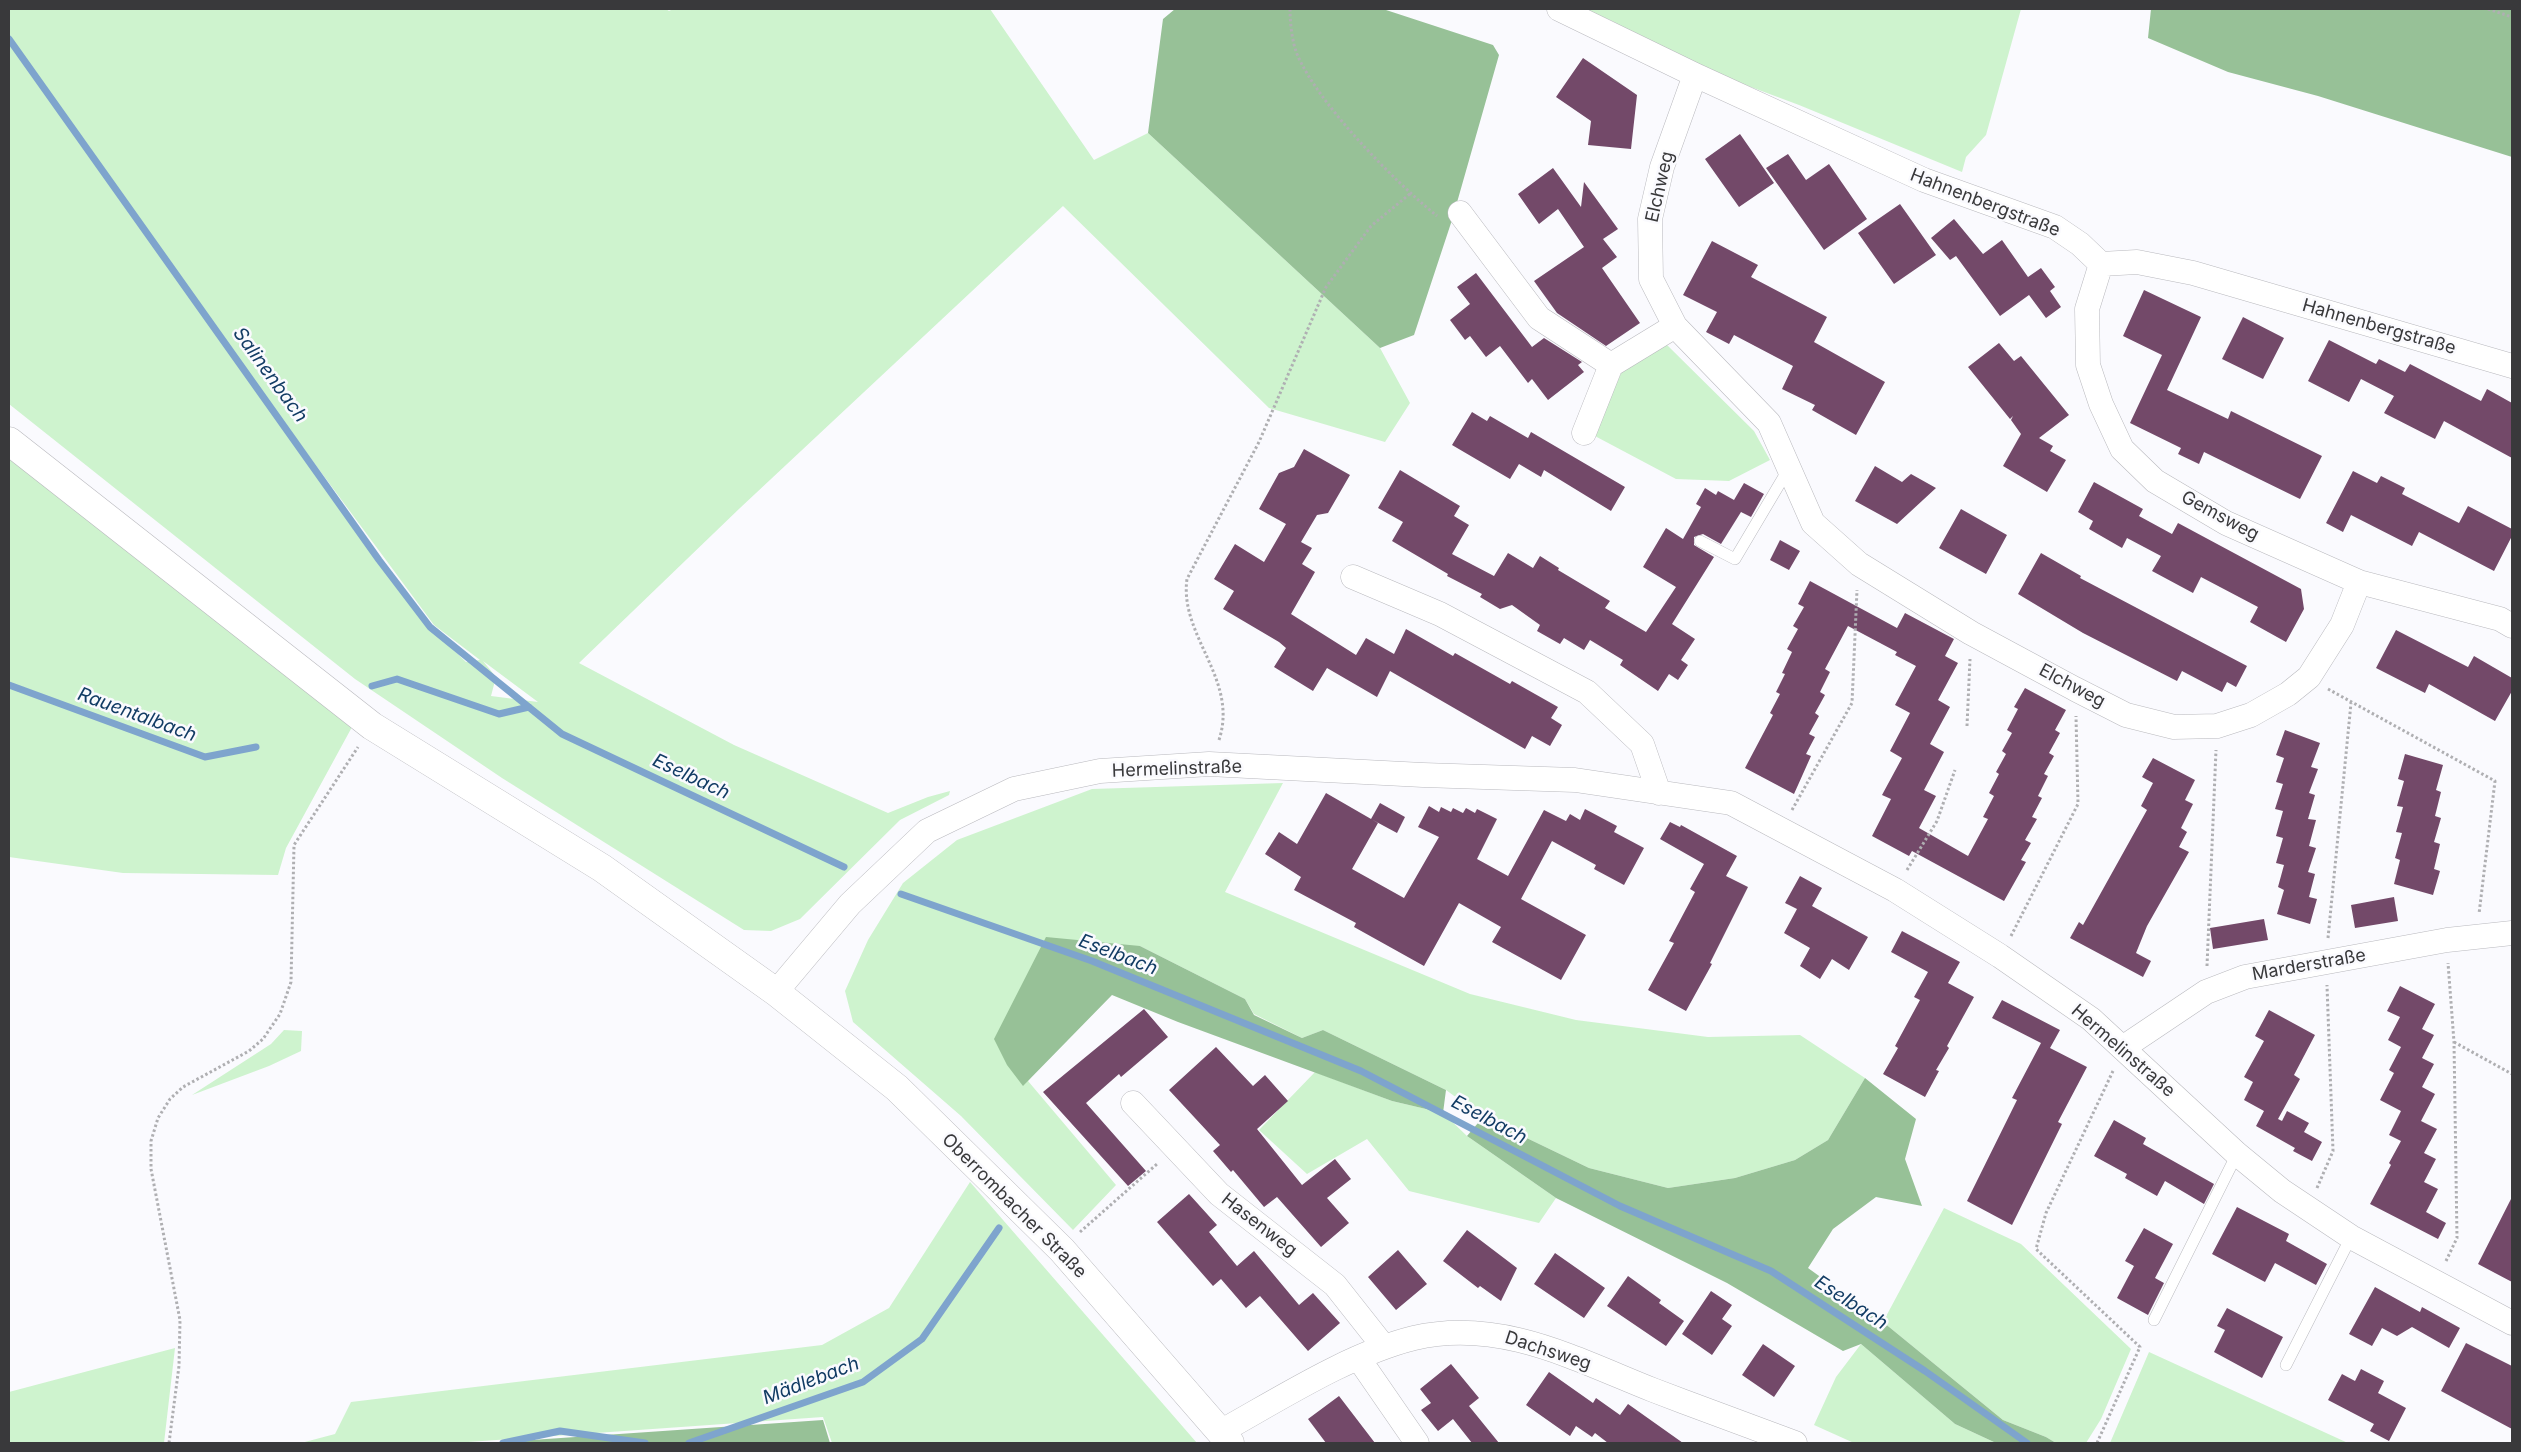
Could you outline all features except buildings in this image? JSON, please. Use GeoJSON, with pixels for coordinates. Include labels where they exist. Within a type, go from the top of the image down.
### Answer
{"type":"FeatureCollection","features":[{"type":"Feature","properties":{"kind":"street","name":"Hahnenbergstraße"},"geometry":{"type":"LineString","coordinates":[[1559,9],[1695,75],[1924,180],[2055,227],[2080,244],[2101,264],[2136,262],[2193,273],[2512,366]]}},
{"type":"Feature","properties":{"kind":"street","name":"Elchweg"},"geometry":{"type":"LineString","coordinates":[[1695,75],[1662,167],[1650,219],[1651,279],[1675,326],[1769,424],[1813,523],[1859,564],[1972,633],[2075,689],[2136,717],[2174,727],[2218,726],[2251,715],[2288,694],[2309,677],[2342,625],[2359,582]]}},
{"type":"Feature","properties":{"kind":"street"},"geometry":{"type":"LineString","coordinates":[[1460,213],[1539,318],[1611,365]]}},
{"type":"Feature","properties":{"kind":"street","name":"Gemsweg"},"geometry":{"type":"LineString","coordinates":[[2101,264],[2087,309],[2088,365],[2101,404],[2122,449],[2155,481],[2226,523],[2359,582],[2500,619],[2512,626]]}},
{"type":"Feature","properties":{"kind":"street"},"geometry":{"type":"LineString","coordinates":[[1584,433],[1611,365],[1675,326]]}},
{"type":"Feature","properties":{"kind":"street","name":"Oberrombacher Straße"},"geometry":{"type":"LineString","coordinates":[[9,441],[372,726],[602,868],[776,992],[897,1088],[1062,1250],[1225,1438]]}},
{"type":"Feature","properties":{"kind":"street"},"geometry":{"type":"LineString","coordinates":[[1353,577],[1440,614],[1587,692],[1642,744],[1659,793]]}},
{"type":"Feature","properties":{"kind":"street","name":"Hermelinstraße"},"geometry":{"type":"LineString","coordinates":[[776,992],[850,904],[927,831],[1014,789],[1100,771],[1209,764],[1423,776],[1574,780],[1731,803],[1895,890],[2000,956],[2092,1020],[2124,1047],[2237,1154],[2282,1191],[2351,1237],[2512,1323]]}},
{"type":"Feature","properties":{"kind":"street","name":"Marderstraße"},"geometry":{"type":"LineString","coordinates":[[2124,1047],[2206,992],[2244,977],[2447,940],[2512,933]]}},
{"type":"Feature","properties":{"kind":"street","name":"Hasenweg"},"geometry":{"type":"LineString","coordinates":[[1133,1103],[1219,1194],[1335,1284],[1384,1347]]}},
{"type":"Feature","properties":{"kind":"street","name":"Dachsweg"},"geometry":{"type":"LineString","coordinates":[[1225,1438],[1310,1382],[1384,1347],[1415,1338],[1452,1333],[1493,1334],[1542,1345],[1795,1443]]}},
{"type":"Feature","properties":{"kind":"street"},"geometry":{"type":"LineString","coordinates":[[1359,1359],[1418,1443]]}},
{"type":"Feature","properties":{"kind":"lane"},"geometry":{"type":"LineString","coordinates":[[1700,540],[1735,559],[1789,468]]}},
{"type":"Feature","properties":{"kind":"lane"},"geometry":{"type":"LineString","coordinates":[[2154,1320],[2237,1154]]}},
{"type":"Feature","properties":{"kind":"lane"},"geometry":{"type":"LineString","coordinates":[[2286,1365],[2351,1237]]}},
{"type":"Feature","properties":{"kind":"path"},"geometry":{"type":"LineString","coordinates":[[1290,9],[1297,54],[1314,84],[1356,137],[1411,193],[1437,216],[1448,222],[1460,213]]}},
{"type":"Feature","properties":{"kind":"path"},"geometry":{"type":"LineString","coordinates":[[2488,9],[2512,17]]}},
{"type":"Feature","properties":{"kind":"path"},"geometry":{"type":"LineString","coordinates":[[1209,764],[1220,738],[1224,720],[1222,694],[1191,618],[1185,596],[1187,579],[1259,442],[1326,287],[1371,226],[1411,193]]}},
{"type":"Feature","properties":{"kind":"path"},"geometry":{"type":"LineString","coordinates":[[1780,830],[1852,703],[1859,564]]}},
{"type":"Feature","properties":{"kind":"path"},"geometry":{"type":"LineString","coordinates":[[1967,726],[1972,633]]}},
{"type":"Feature","properties":{"kind":"path"},"geometry":{"type":"LineString","coordinates":[[2309,677],[2351,703],[2495,782],[2477,936]]}},
{"type":"Feature","properties":{"kind":"path"},"geometry":{"type":"LineString","coordinates":[[2000,956],[2078,804],[2075,689]]}},
{"type":"Feature","properties":{"kind":"path"},"geometry":{"type":"LineString","coordinates":[[2309,1209],[2332,1151],[2326,962],[2351,703]]}},
{"type":"Feature","properties":{"kind":"path"},"geometry":{"type":"LineString","coordinates":[[169,1443],[179,1366],[180,1320],[151,1169],[151,1141],[158,1118],[170,1098],[183,1087],[249,1051],[263,1038],[280,1014],[291,982],[294,845],[372,726]]}},
{"type":"Feature","properties":{"kind":"path"},"geometry":{"type":"LineString","coordinates":[[2206,992],[2218,726]]}},
{"type":"Feature","properties":{"kind":"path"},"geometry":{"type":"LineString","coordinates":[[1895,890],[1938,821],[1955,770]]}},
{"type":"Feature","properties":{"kind":"path"},"geometry":{"type":"LineString","coordinates":[[2436,1282],[2458,1238],[2454,1042],[2450,982]]}},
{"type":"Feature","properties":{"kind":"path"},"geometry":{"type":"LineString","coordinates":[[2454,1042],[2512,1074]]}},
{"type":"Feature","properties":{"kind":"path"},"geometry":{"type":"LineString","coordinates":[[2097,1443],[2140,1347],[2036,1249],[2046,1213],[2124,1047]]}},
{"type":"Feature","properties":{"kind":"path"},"geometry":{"type":"LineString","coordinates":[[1062,1250],[1175,1148]]}},
{"type":"Feature","properties":{"kind":"green space"},"geometry":{"type":"Polygon","coordinates":[[[9,9],[666,9],[669,11],[673,9],[990,9],[1094,160],[1148,133],[1380,348],[1410,403],[1385,442],[1269,408],[1063,206],[740,508],[579,663],[734,745],[888,813],[928,797],[950,791],[949,795],[900,820],[800,919],[771,931],[744,930],[502,778],[355,679],[9,404],[9,9]],[[68,122],[136,216],[70,122],[68,122]],[[241,364],[379,560],[430,627],[466,662],[480,660],[434,625],[241,364]],[[483,661],[496,677],[491,696],[538,702],[483,661]]]}},
{"type":"Feature","properties":{"kind":"green space"},"geometry":{"type":"Polygon","coordinates":[[[1175,9],[1383,9],[1493,45],[1499,55],[1452,220],[1414,335],[1380,348],[1148,133],[1163,19],[1175,9]]]}},
{"type":"Feature","properties":{"kind":"green space"},"geometry":{"type":"Polygon","coordinates":[[[1582,9],[2021,9],[1986,135],[1966,157],[1962,172],[1799,105],[1700,68],[1610,20],[1582,9]]]}},
{"type":"Feature","properties":{"kind":"green space"},"geometry":{"type":"Polygon","coordinates":[[[2151,9],[2512,9],[2512,157],[2318,96],[2228,72],[2148,38],[2151,9]]]}},
{"type":"Feature","properties":{"kind":"green space"},"geometry":{"type":"Polygon","coordinates":[[[1666,344],[1754,431],[1770,460],[1729,481],[1676,479],[1593,435],[1622,371],[1666,344]]]}},
{"type":"Feature","properties":{"kind":"green space"},"geometry":{"type":"Polygon","coordinates":[[[9,455],[352,727],[286,848],[278,875],[123,873],[9,857],[9,455]]]}},
{"type":"Feature","properties":{"kind":"green space"},"geometry":{"type":"Polygon","coordinates":[[[1283,783],[1225,892],[1470,994],[1576,1020],[1708,1037],[1800,1035],[1865,1078],[1828,1140],[1795,1160],[1735,1178],[1668,1188],[1589,1168],[1483,1117],[1446,1090],[1323,1030],[1302,1038],[1254,1014],[1245,999],[1140,946],[1028,1081],[1116,1185],[1073,1230],[961,1116],[853,1022],[845,991],[868,940],[903,883],[957,840],[1092,789],[1283,783]]]}},
{"type":"Feature","properties":{"kind":"green space"},"geometry":{"type":"Polygon","coordinates":[[[1046,937],[1140,946],[1245,999],[1254,1015],[1302,1038],[1323,1030],[1446,1090],[1443,1113],[1392,1101],[1178,1022],[1112,995],[1023,1086],[1007,1065],[994,1039],[1046,937]]]}},
{"type":"Feature","properties":{"kind":"green space"},"geometry":{"type":"Polygon","coordinates":[[[284,1030],[302,1031],[301,1051],[269,1066],[192,1095],[271,1044],[284,1030]]]}},
{"type":"Feature","properties":{"kind":"green space"},"geometry":{"type":"Polygon","coordinates":[[[1315,1072],[1392,1101],[1443,1113],[1467,1136],[1556,1198],[1539,1223],[1409,1191],[1367,1139],[1307,1174],[1259,1130],[1315,1072]]]}},
{"type":"Feature","properties":{"kind":"green space"},"geometry":{"type":"Polygon","coordinates":[[[1865,1078],[1916,1119],[1905,1159],[1922,1206],[1876,1197],[1833,1229],[1808,1268],[1883,1322],[2003,1420],[2046,1437],[2056,1443],[1996,1443],[1955,1424],[1861,1344],[1843,1351],[1727,1283],[1556,1198],[1467,1136],[1483,1117],[1589,1168],[1668,1188],[1735,1178],[1795,1160],[1828,1140],[1865,1078]]]}},
{"type":"Feature","properties":{"kind":"green space"},"geometry":{"type":"Polygon","coordinates":[[[970,1182],[1197,1443],[832,1443],[823,1417],[454,1443],[301,1443],[335,1434],[351,1402],[822,1345],[889,1308],[970,1182]]]}},
{"type":"Feature","properties":{"kind":"green space"},"geometry":{"type":"Polygon","coordinates":[[[1944,1208],[2021,1244],[2131,1349],[2101,1419],[2086,1443],[2056,1443],[2046,1437],[2003,1420],[1883,1322],[1944,1208]]]}},
{"type":"Feature","properties":{"kind":"green space"},"geometry":{"type":"Polygon","coordinates":[[[1861,1344],[1955,1424],[1996,1443],[1854,1443],[1814,1425],[1836,1377],[1861,1344]]]}},
{"type":"Feature","properties":{"kind":"green space"},"geometry":{"type":"Polygon","coordinates":[[[175,1348],[164,1443],[9,1443],[9,1392],[175,1348]]]}},
{"type":"Feature","properties":{"kind":"green space"},"geometry":{"type":"Polygon","coordinates":[[[2149,1352],[2348,1443],[2110,1443],[2149,1352]]]}},
{"type":"Feature","properties":{"kind":"green space"},"geometry":{"type":"Polygon","coordinates":[[[823,1420],[830,1443],[488,1443],[823,1420]]]}},
{"type":"Feature","properties":{"kind":"waterway","name":"Salinenbach"},"geometry":{"type":"LineString","coordinates":[[9,39],[379,560],[430,627],[562,734],[844,867]]}},
{"type":"Feature","properties":{"kind":"waterway","name":"Rauentalbach"},"geometry":{"type":"LineString","coordinates":[[372,686],[397,679],[499,714],[529,707]]}},
{"type":"Feature","properties":{"kind":"waterway","name":"Rauentalbach"},"geometry":{"type":"LineString","coordinates":[[9,685],[205,757],[256,747]]}},
{"type":"Feature","properties":{"kind":"waterway","name":"Eselbach"},"geometry":{"type":"LineString","coordinates":[[901,894],[1092,961],[1361,1071],[1620,1206],[1771,1271],[1925,1371],[2027,1443]]}},
{"type":"Feature","properties":{"kind":"waterway","name":"Mädlebach"},"geometry":{"type":"LineString","coordinates":[[689,1443],[863,1382],[922,1339],[999,1228]]}},
{"type":"Feature","properties":{"kind":"waterway","name":"Mädlebach"},"geometry":{"type":"LineString","coordinates":[[503,1443],[560,1431],[645,1443]]}}]}
